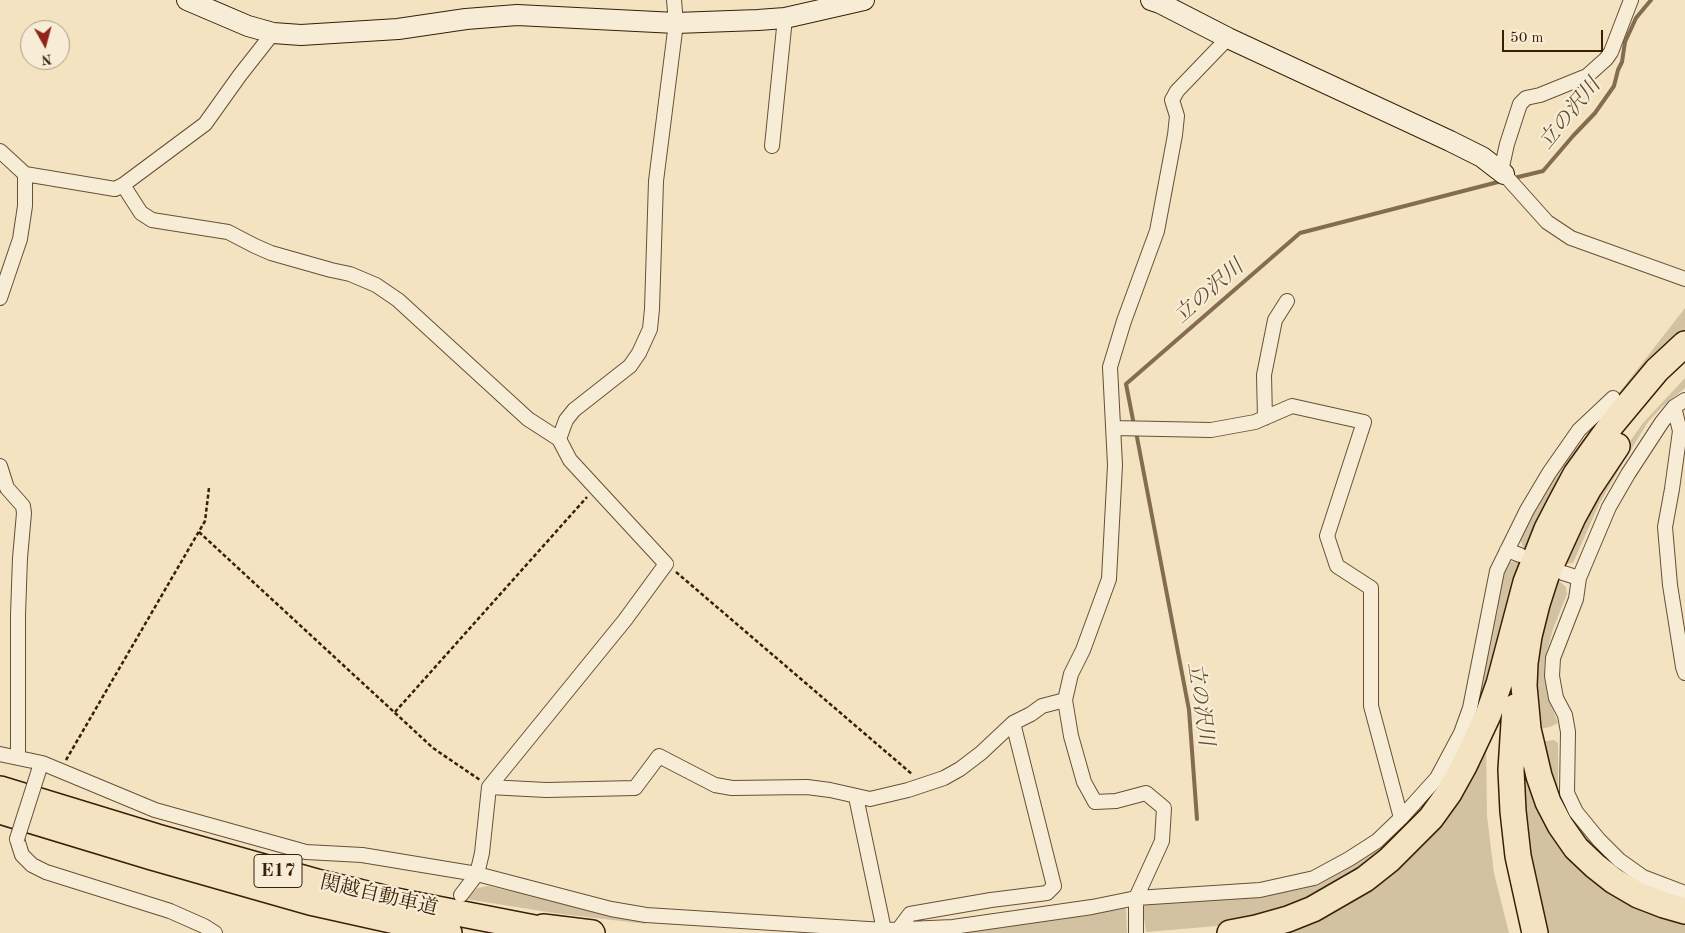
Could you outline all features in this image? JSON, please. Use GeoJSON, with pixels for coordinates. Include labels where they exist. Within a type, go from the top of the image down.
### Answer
{"type":"FeatureCollection","features":[{"type":"Feature","properties":{"kind":"highway"},"geometry":{"type":"LineString","coordinates":[[1535,933],[1518,856],[1511,770],[1524,590],[1547,529],[1572,481],[1617,417],[1657,370],[1685,344]]}},
{"type":"Feature","properties":{"kind":"highway"},"geometry":{"type":"LineString","coordinates":[[1230,933],[1288,919],[1313,909],[1365,879],[1410,840],[1435,812],[1449,793],[1469,758],[1558,547],[1589,488],[1624,436],[1665,386],[1685,366]]}},
{"type":"Feature","properties":{"kind":"highway"},"geometry":{"type":"LineString","coordinates":[[1519,642],[1528,729],[1538,776],[1548,802],[1560,825],[1576,848],[1614,881],[1638,895],[1685,911]]}},
{"type":"Feature","properties":{"kind":"highway"},"geometry":{"type":"LineString","coordinates":[[1519,642],[1498,723],[1497,784],[1499,825],[1505,867],[1520,933]]}},
{"type":"Feature","properties":{"kind":"highway","name":"関越自動車道"},"geometry":{"type":"LineString","coordinates":[[0,789],[147,834],[317,882],[496,922],[560,933]]}},
{"type":"Feature","properties":{"kind":"highway","name":"関越自動車道"},"geometry":{"type":"LineString","coordinates":[[0,811],[152,858],[310,902],[449,933]]}},
{"type":"Feature","properties":{"kind":"highway"},"geometry":{"type":"LineString","coordinates":[[496,922],[592,933]]}},
{"type":"Feature","properties":{"kind":"street"},"geometry":{"type":"LineString","coordinates":[[187,0],[248,26],[273,33],[301,35],[398,29],[466,19],[517,15],[676,23],[785,18],[864,0]]}},
{"type":"Feature","properties":{"kind":"street"},"geometry":{"type":"LineString","coordinates":[[559,439],[566,420],[574,410],[630,366],[639,353],[650,330],[656,181],[676,23],[674,0]]}},
{"type":"Feature","properties":{"kind":"street"},"geometry":{"type":"LineString","coordinates":[[1151,0],[1482,157],[1502,172],[1547,222],[1571,238],[1685,279]]}},
{"type":"Feature","properties":{"kind":"street"},"geometry":{"type":"LineString","coordinates":[[1502,172],[1507,144],[1520,104],[1526,98],[1540,95],[1587,76],[1606,60],[1611,52],[1631,0]]}},
{"type":"Feature","properties":{"kind":"street"},"geometry":{"type":"LineString","coordinates":[[772,146],[785,18]]}},
{"type":"Feature","properties":{"kind":"street"},"geometry":{"type":"LineString","coordinates":[[0,150],[25,174],[115,189],[124,185],[205,124],[273,33]]}},
{"type":"Feature","properties":{"kind":"street"},"geometry":{"type":"LineString","coordinates":[[1136,933],[1136,901],[1162,841],[1164,808],[1146,793],[1116,801],[1095,802],[1084,782],[1071,736],[1065,700],[1071,674],[1083,650],[1109,579],[1115,465],[1110,367],[1156,231],[1175,135],[1177,116],[1172,100],[1177,91],[1228,38]]}},
{"type":"Feature","properties":{"kind":"street"},"geometry":{"type":"LineString","coordinates":[[0,298],[20,239],[25,206],[25,174]]}},
{"type":"Feature","properties":{"kind":"street"},"geometry":{"type":"LineString","coordinates":[[124,185],[141,213],[152,220],[228,232],[272,253],[350,274],[376,285],[398,300],[528,419],[559,439],[570,460],[666,564],[625,620],[489,787],[482,853],[477,874],[461,895]]}},
{"type":"Feature","properties":{"kind":"street"},"geometry":{"type":"LineString","coordinates":[[1265,418],[1264,375],[1275,320],[1287,301]]}},
{"type":"Feature","properties":{"kind":"street"},"geometry":{"type":"LineString","coordinates":[[0,754],[18,757],[41,766],[60,770],[155,810],[306,852],[362,855],[477,874],[611,909],[646,915],[891,930],[962,926],[1136,901],[1260,890],[1314,878],[1350,859],[1377,841],[1401,818],[1437,778],[1460,733],[1470,708],[1497,571],[1527,510],[1559,459],[1580,430],[1613,398]]}},
{"type":"Feature","properties":{"kind":"street"},"geometry":{"type":"LineString","coordinates":[[1680,403],[1662,422],[1628,474],[1595,538],[1579,578],[1576,599],[1553,658],[1552,676],[1556,698],[1565,715],[1568,732],[1567,793],[1576,812],[1599,840],[1619,860],[1643,877],[1685,893]]}},
{"type":"Feature","properties":{"kind":"street"},"geometry":{"type":"LineString","coordinates":[[1680,403],[1680,431],[1672,489],[1664,527],[1670,585],[1685,673]]}},
{"type":"Feature","properties":{"kind":"street"},"geometry":{"type":"LineString","coordinates":[[1113,428],[1211,430],[1255,422],[1292,406],[1364,422],[1327,536],[1337,566],[1371,588],[1371,706],[1401,818]]}},
{"type":"Feature","properties":{"kind":"street"},"geometry":{"type":"LineString","coordinates":[[0,466],[7,488],[23,506],[24,513],[18,616],[18,757]]}},
{"type":"Feature","properties":{"kind":"street"},"geometry":{"type":"LineString","coordinates":[[1507,550],[1520,555]]}},
{"type":"Feature","properties":{"kind":"street"},"geometry":{"type":"LineString","coordinates":[[1563,573],[1579,578]]}},
{"type":"Feature","properties":{"kind":"street"},"geometry":{"type":"LineString","coordinates":[[489,787],[546,790],[635,788],[658,756],[715,785],[732,788],[806,787],[870,799],[944,778],[960,769],[981,753],[1013,722],[1031,714],[1042,706],[1065,700]]}},
{"type":"Feature","properties":{"kind":"street"},"geometry":{"type":"LineString","coordinates":[[891,930],[910,914],[1047,892],[1054,886],[1013,722]]}},
{"type":"Feature","properties":{"kind":"street"},"geometry":{"type":"LineString","coordinates":[[41,766],[17,839],[22,855],[32,865],[46,872],[170,911],[204,926],[214,933]]}},
{"type":"Feature","properties":{"kind":"street"},"geometry":{"type":"LineString","coordinates":[[856,797],[891,930]]}},
{"type":"Feature","properties":{"kind":"path"},"geometry":{"type":"LineString","coordinates":[[60,770],[205,522],[209,488]]}},
{"type":"Feature","properties":{"kind":"path"},"geometry":{"type":"LineString","coordinates":[[394,712],[596,488]]}},
{"type":"Feature","properties":{"kind":"path"},"geometry":{"type":"LineString","coordinates":[[199,532],[433,748],[489,787]]}},
{"type":"Feature","properties":{"kind":"path"},"geometry":{"type":"LineString","coordinates":[[666,564],[914,774],[912,788]]}},
{"type":"Feature","properties":{"kind":"shaded area"},"geometry":{"type":"Polygon","coordinates":[[[1685,308],[1685,333],[1527,550],[1523,547],[1519,537],[1552,479],[1685,308]]]}},
{"type":"Feature","properties":{"kind":"shaded area"},"geometry":{"type":"Polygon","coordinates":[[[1685,378],[1685,388],[1664,405],[1648,422],[1624,461],[1599,504],[1573,563],[1560,564],[1616,461],[1643,423],[1685,378]]]}},
{"type":"Feature","properties":{"kind":"shaded area"},"geometry":{"type":"Polygon","coordinates":[[[1517,561],[1523,564],[1503,626],[1485,695],[1456,763],[1433,799],[1412,826],[1375,861],[1353,877],[1288,909],[1217,926],[1146,932],[1142,905],[1166,901],[1266,896],[1300,887],[1344,866],[1377,843],[1412,812],[1435,786],[1451,763],[1468,729],[1475,704],[1501,574],[1506,563],[1517,561]]]}},
{"type":"Feature","properties":{"kind":"shaded area"},"geometry":{"type":"Polygon","coordinates":[[[1555,577],[1566,587],[1567,594],[1553,629],[1545,659],[1544,676],[1548,698],[1558,723],[1550,727],[1537,729],[1534,665],[1555,577]]]}},
{"type":"Feature","properties":{"kind":"shaded area"},"geometry":{"type":"Polygon","coordinates":[[[1486,739],[1487,816],[1494,873],[1509,933],[1281,933],[1331,912],[1486,739]]]}},
{"type":"Feature","properties":{"kind":"shaded area"},"geometry":{"type":"Polygon","coordinates":[[[1554,740],[1558,743],[1558,794],[1571,817],[1592,844],[1613,864],[1648,888],[1591,851],[1567,822],[1539,742],[1554,740]]]}},
{"type":"Feature","properties":{"kind":"shaded area"},"geometry":{"type":"Polygon","coordinates":[[[1519,742],[1532,792],[1543,820],[1555,839],[1573,861],[1594,882],[1618,896],[1685,921],[1685,933],[1546,933],[1525,827],[1519,742]]]}},
{"type":"Feature","properties":{"kind":"shaded area"},"geometry":{"type":"Polygon","coordinates":[[[488,886],[564,903],[608,916],[645,922],[646,924],[554,913],[466,899],[477,888],[488,886]]]}},
{"type":"Feature","properties":{"kind":"shaded area"},"geometry":{"type":"Polygon","coordinates":[[[1126,908],[1127,933],[942,933],[1064,918],[1126,908]]]}},
{"type":"Feature","properties":{"kind":"waterway","name":"立の沢川"},"geometry":{"type":"LineString","coordinates":[[1514,178],[1543,171],[1595,113],[1614,86],[1622,62],[1625,42],[1636,18],[1651,0]]}},
{"type":"Feature","properties":{"kind":"waterway","name":"立の沢川"},"geometry":{"type":"LineString","coordinates":[[1134,425],[1126,384],[1300,233],[1502,181]]}},
{"type":"Feature","properties":{"kind":"waterway","name":"立の沢川"},"geometry":{"type":"LineString","coordinates":[[1136,432],[1189,710],[1197,819]]}}]}
